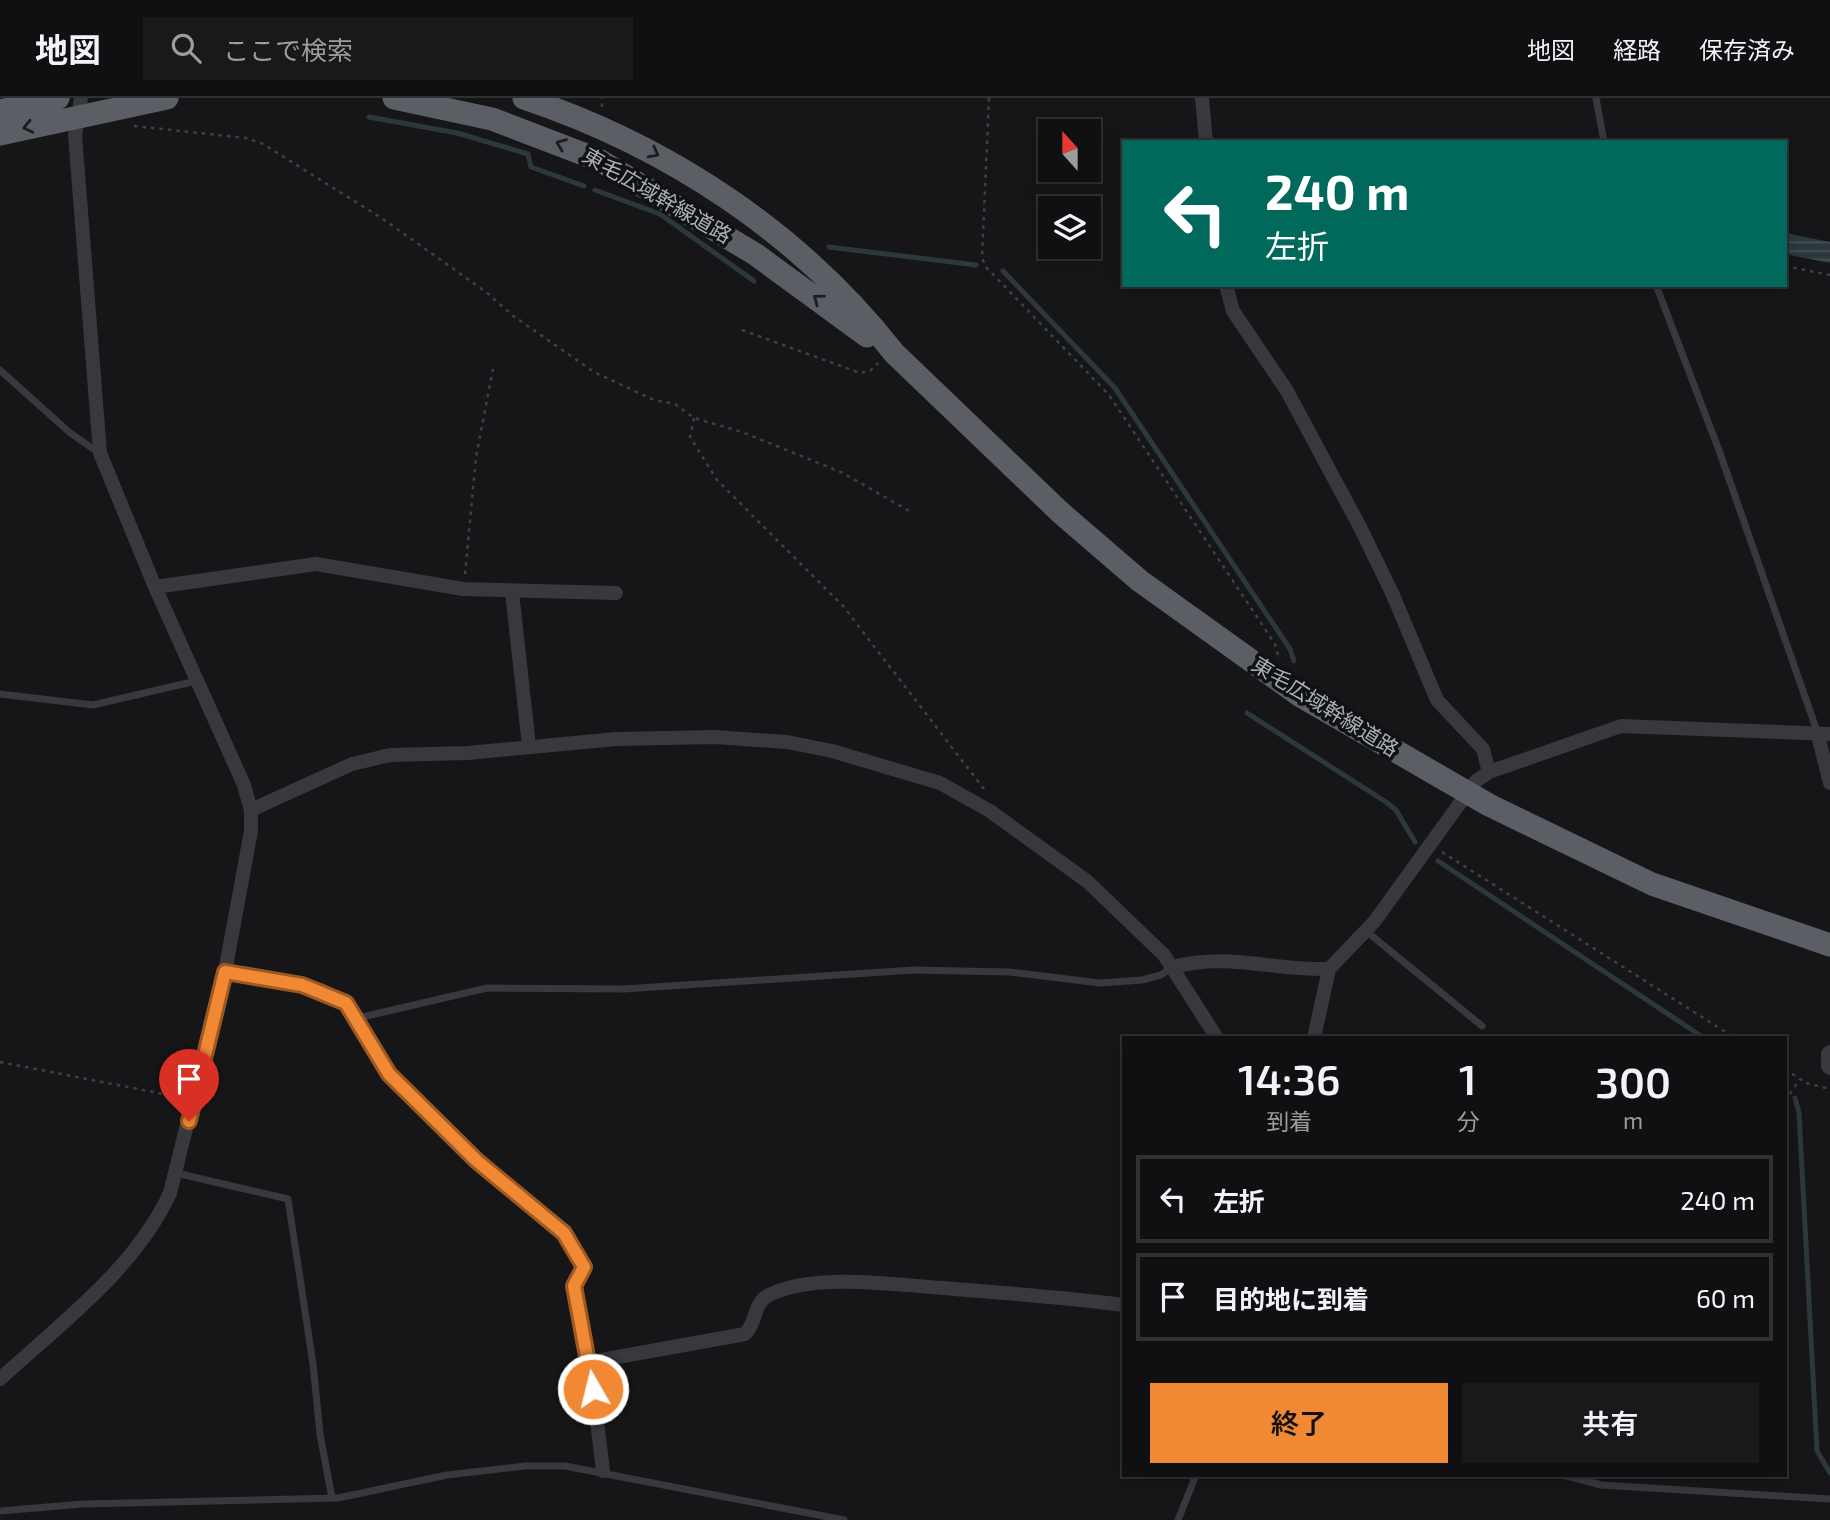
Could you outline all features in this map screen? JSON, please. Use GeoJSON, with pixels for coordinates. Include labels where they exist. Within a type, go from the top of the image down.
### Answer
{"type":"FeatureCollection","features":[{"type":"Feature","properties":{"kind":"highway"},"geometry":{"type":"LineString","coordinates":[[0,111],[58,98]]}},
{"type":"Feature","properties":{"kind":"highway"},"geometry":{"type":"LineString","coordinates":[[0,134],[78,107],[109,109],[167,98]]}},
{"type":"Feature","properties":{"kind":"highway","name":"東毛広域幹線道路"},"geometry":{"type":"LineString","coordinates":[[394,98],[463,102],[521,129],[599,159],[755,254],[894,352]]}},
{"type":"Feature","properties":{"kind":"highway","name":"東毛広域幹線道路"},"geometry":{"type":"LineString","coordinates":[[524,98],[626,138],[705,183],[761,223],[827,279],[894,352],[1061,513],[1140,581],[1278,680],[1467,793],[1652,884],[1830,945]]}},
{"type":"Feature","properties":{"kind":"street"},"geometry":{"type":"LineString","coordinates":[[1202,98],[1206,140]]}},
{"type":"Feature","properties":{"kind":"street"},"geometry":{"type":"LineString","coordinates":[[0,1378],[139,1246],[158,1218],[176,1173],[225,972],[247,859],[251,810],[244,785],[155,587],[100,453],[76,155],[78,107]]}},
{"type":"Feature","properties":{"kind":"street"},"geometry":{"type":"LineString","coordinates":[[1227,287],[1233,311],[1287,391],[1360,527],[1393,595],[1437,700],[1483,749],[1489,772]]}},
{"type":"Feature","properties":{"kind":"street"},"geometry":{"type":"LineString","coordinates":[[155,587],[316,564],[463,589],[616,593]]}},
{"type":"Feature","properties":{"kind":"street"},"geometry":{"type":"LineString","coordinates":[[512,592],[529,746]]}},
{"type":"Feature","properties":{"kind":"street"},"geometry":{"type":"LineString","coordinates":[[1314,1036],[1329,969],[1365,930],[1476,781],[1489,772],[1621,726],[1824,734],[1830,783]]}},
{"type":"Feature","properties":{"kind":"street"},"geometry":{"type":"LineString","coordinates":[[251,810],[330,774],[373,758],[616,739],[742,737],[832,751],[914,773],[940,783],[990,811],[1088,882],[1150,938],[1172,967],[1215,1036]]}},
{"type":"Feature","properties":{"kind":"street"},"geometry":{"type":"LineString","coordinates":[[1172,967],[1240,960],[1289,969],[1329,969]]}},
{"type":"Feature","properties":{"kind":"street"},"geometry":{"type":"LineString","coordinates":[[225,972],[320,990],[346,1003],[358,1018],[396,1082],[477,1161],[535,1207],[574,1245],[584,1267],[574,1286],[590,1362],[603,1471]]}},
{"type":"Feature","properties":{"kind":"street"},"geometry":{"type":"LineString","coordinates":[[1830,1054],[1830,1066]]}},
{"type":"Feature","properties":{"kind":"street"},"geometry":{"type":"LineString","coordinates":[[590,1362],[745,1334],[753,1324],[759,1303],[767,1296],[810,1285],[890,1284],[1006,1292],[1122,1305]]}},
{"type":"Feature","properties":{"kind":"lane"},"geometry":{"type":"LineString","coordinates":[[1596,98],[1604,140]]}},
{"type":"Feature","properties":{"kind":"lane"},"geometry":{"type":"LineString","coordinates":[[1657,287],[1824,734]]}},
{"type":"Feature","properties":{"kind":"lane"},"geometry":{"type":"LineString","coordinates":[[0,370],[69,432],[100,453]]}},
{"type":"Feature","properties":{"kind":"lane"},"geometry":{"type":"LineString","coordinates":[[0,694],[93,705],[196,681]]}},
{"type":"Feature","properties":{"kind":"lane"},"geometry":{"type":"LineString","coordinates":[[1365,930],[1482,1026]]}},
{"type":"Feature","properties":{"kind":"lane"},"geometry":{"type":"LineString","coordinates":[[358,1018],[487,988],[624,989],[914,970],[1009,972],[1100,983],[1161,975],[1172,967]]}},
{"type":"Feature","properties":{"kind":"lane"},"geometry":{"type":"LineString","coordinates":[[176,1173],[288,1199],[313,1364],[320,1434],[332,1498]]}},
{"type":"Feature","properties":{"kind":"lane"},"geometry":{"type":"LineString","coordinates":[[0,1511],[83,1504],[332,1498],[370,1493],[447,1475],[565,1466],[603,1471],[844,1520]]}},
{"type":"Feature","properties":{"kind":"lane"},"geometry":{"type":"LineString","coordinates":[[1178,1520],[1195,1477]]}},
{"type":"Feature","properties":{"kind":"lane"},"geometry":{"type":"LineString","coordinates":[[1571,1477],[1601,1485],[1830,1499]]}},
{"type":"Feature","properties":{"kind":"path"},"geometry":{"type":"LineString","coordinates":[[989,98],[982,258],[986,267],[1109,395],[1275,644],[1280,665],[1278,680]]}},
{"type":"Feature","properties":{"kind":"path"},"geometry":{"type":"LineString","coordinates":[[109,109],[130,126],[246,138],[263,144],[383,219],[563,352],[626,389],[654,400],[676,404],[694,418],[742,432],[843,473],[911,512]]}},
{"type":"Feature","properties":{"kind":"path"},"geometry":{"type":"LineString","coordinates":[[1787,266],[1830,275]]}},
{"type":"Feature","properties":{"kind":"path"},"geometry":{"type":"LineString","coordinates":[[742,330],[860,373],[870,371],[894,352]]}},
{"type":"Feature","properties":{"kind":"path"},"geometry":{"type":"LineString","coordinates":[[463,589],[476,457],[493,369]]}},
{"type":"Feature","properties":{"kind":"path"},"geometry":{"type":"LineString","coordinates":[[694,418],[690,437],[717,480],[843,606],[989,796],[990,811]]}},
{"type":"Feature","properties":{"kind":"path"},"geometry":{"type":"LineString","coordinates":[[1429,844],[1732,1036]]}},
{"type":"Feature","properties":{"kind":"path"},"geometry":{"type":"LineString","coordinates":[[0,1062],[194,1100]]}},
{"type":"Feature","properties":{"kind":"path"},"geometry":{"type":"LineString","coordinates":[[1787,1070],[1800,1079],[1830,1089]]}},
{"type":"Feature","properties":{"kind":"path"},"geometry":{"type":"LineString","coordinates":[[1787,1098],[1800,1079]]}},
{"type":"Feature","properties":{"kind":"shaded area"},"geometry":{"type":"Polygon","coordinates":[[[1787,233],[1830,242],[1830,263],[1787,254],[1787,233]]]}},
{"type":"Feature","properties":{"kind":"waterway"},"geometry":{"type":"LineString","coordinates":[[369,117],[457,133],[528,154],[531,167],[584,186]]}},
{"type":"Feature","properties":{"kind":"waterway"},"geometry":{"type":"LineString","coordinates":[[595,190],[660,214],[754,281]]}},
{"type":"Feature","properties":{"kind":"waterway"},"geometry":{"type":"LineString","coordinates":[[829,247],[976,265]]}},
{"type":"Feature","properties":{"kind":"waterway"},"geometry":{"type":"LineString","coordinates":[[1003,271],[1115,388],[1290,649],[1294,661]]}},
{"type":"Feature","properties":{"kind":"waterway"},"geometry":{"type":"LineString","coordinates":[[1247,713],[1386,802],[1396,810],[1415,842]]}},
{"type":"Feature","properties":{"kind":"waterway"},"geometry":{"type":"LineString","coordinates":[[1438,861],[1701,1036]]}},
{"type":"Feature","properties":{"kind":"waterway"},"geometry":{"type":"LineString","coordinates":[[1795,1098],[1799,1113],[1817,1451],[1830,1473]]}},
{"type":"Feature","properties":{"kind":"route"},"geometry":{"type":"LineString","coordinates":[[189,1121],[225,972],[302,985],[337,997],[346,1003],[358,1018],[389,1074],[477,1161],[535,1207],[574,1245],[584,1267],[583,1275],[574,1286],[593,1389]]}}]}
